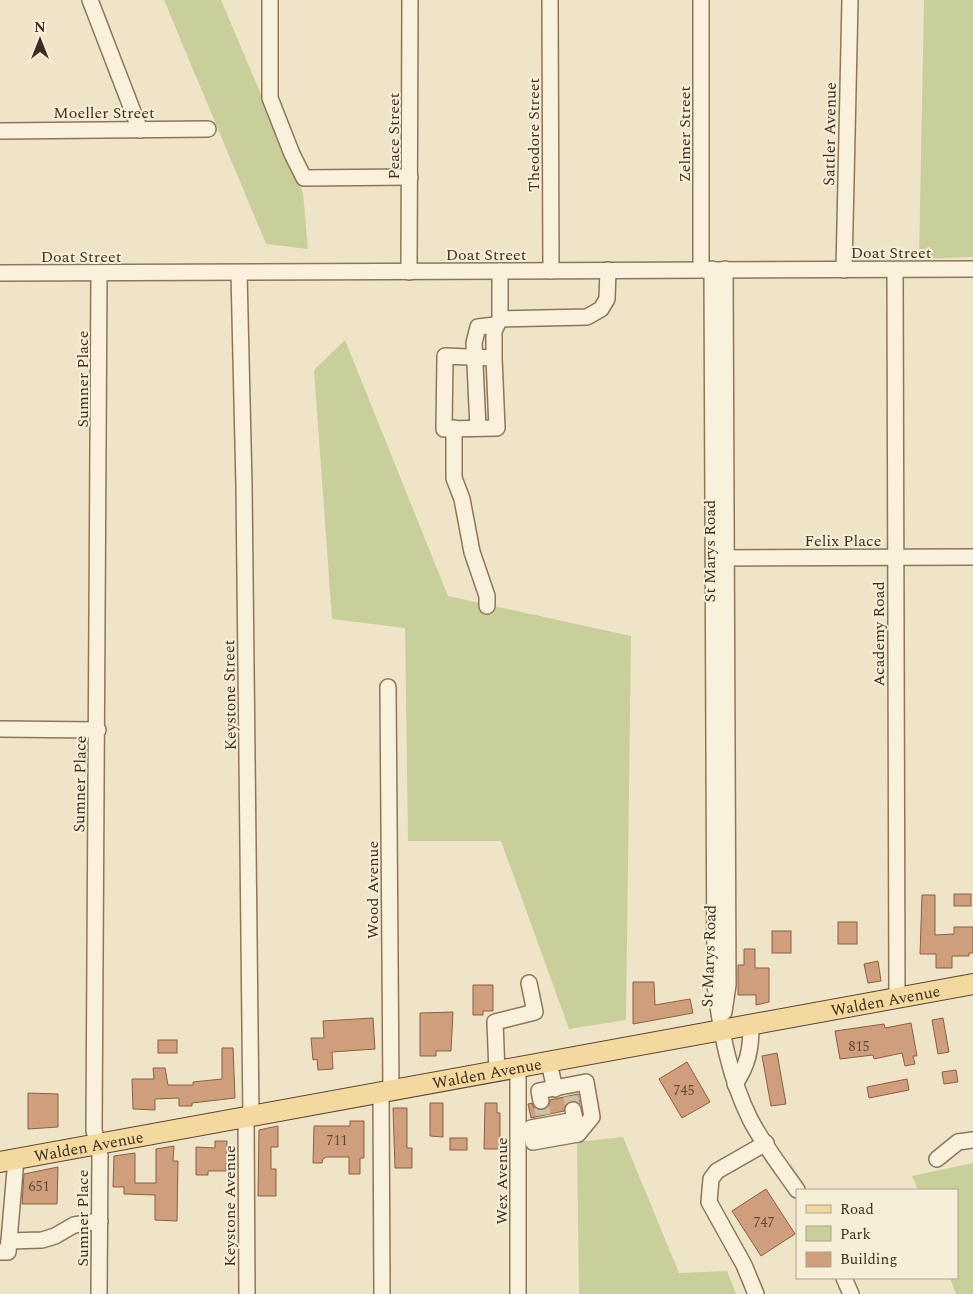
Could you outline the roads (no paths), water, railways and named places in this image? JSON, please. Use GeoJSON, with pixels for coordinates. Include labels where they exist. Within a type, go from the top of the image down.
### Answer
{"type":"FeatureCollection","features":[{"type":"Feature","properties":{"kind":"main road","name":"Walden Avenue"},"geometry":{"type":"LineString","coordinates":[[8,1160],[518,1069],[973,984]]}},
{"type":"Feature","properties":{"kind":"street"},"geometry":{"type":"LineString","coordinates":[[90,0],[140,130]]}},
{"type":"Feature","properties":{"kind":"street"},"geometry":{"type":"LineString","coordinates":[[270,0],[270,98],[292,154],[304,178],[410,177]]}},
{"type":"Feature","properties":{"kind":"street","name":"Peace Street"},"geometry":{"type":"LineString","coordinates":[[409,272],[410,0]]}},
{"type":"Feature","properties":{"kind":"street","name":"Theodore Street"},"geometry":{"type":"LineString","coordinates":[[550,0],[551,271]]}},
{"type":"Feature","properties":{"kind":"street","name":"Zelmer Street"},"geometry":{"type":"LineString","coordinates":[[701,0],[713,269]]}},
{"type":"Feature","properties":{"kind":"street","name":"Sattler Avenue"},"geometry":{"type":"LineString","coordinates":[[844,270],[850,0]]}},
{"type":"Feature","properties":{"kind":"street","name":"Moeller Street"},"geometry":{"type":"LineString","coordinates":[[0,131],[208,129]]}},
{"type":"Feature","properties":{"kind":"street","name":"St Marys Road"},"geometry":{"type":"LineString","coordinates":[[713,269],[720,439],[721,863],[728,985],[722,1031]]}},
{"type":"Feature","properties":{"kind":"street","name":"Doat Street"},"geometry":{"type":"LineString","coordinates":[[0,273],[973,269]]}},
{"type":"Feature","properties":{"kind":"street"},"geometry":{"type":"LineString","coordinates":[[478,428],[474,343],[478,327],[498,322],[587,317],[601,309],[607,299],[608,270]]}},
{"type":"Feature","properties":{"kind":"street","name":"Academy Road"},"geometry":{"type":"LineString","coordinates":[[900,270],[902,998]]}},
{"type":"Feature","properties":{"kind":"street"},"geometry":{"type":"LineString","coordinates":[[494,358],[445,356],[444,428],[496,428],[494,358],[498,322],[500,271]]}},
{"type":"Feature","properties":{"kind":"street","name":"Sumner Place"},"geometry":{"type":"LineString","coordinates":[[99,273],[98,730],[94,1121],[100,1156],[99,1294]]}},
{"type":"Feature","properties":{"kind":"street","name":"Keystone Street"},"geometry":{"type":"LineString","coordinates":[[238,273],[244,486],[249,1117]]}},
{"type":"Feature","properties":{"kind":"street"},"geometry":{"type":"LineString","coordinates":[[454,428],[454,478],[462,499],[472,552],[487,596],[487,606]]}},
{"type":"Feature","properties":{"kind":"street","name":"Felix Place"},"geometry":{"type":"LineString","coordinates":[[720,558],[973,557]]}},
{"type":"Feature","properties":{"kind":"street","name":"Wood Avenue"},"geometry":{"type":"LineString","coordinates":[[382,1294],[386,1093],[388,687]]}},
{"type":"Feature","properties":{"kind":"street"},"geometry":{"type":"LineString","coordinates":[[0,729],[98,730]]}},
{"type":"Feature","properties":{"kind":"street","name":"Academy Road"},"geometry":{"type":"LineString","coordinates":[[901,828],[896,974],[902,998]]}},
{"type":"Feature","properties":{"kind":"street"},"geometry":{"type":"LineString","coordinates":[[496,1073],[495,1022],[535,1012],[529,982]]}},
{"type":"Feature","properties":{"kind":"street"},"geometry":{"type":"LineString","coordinates":[[735,1084],[745,1070],[752,1046],[751,1026]]}},
{"type":"Feature","properties":{"kind":"street"},"geometry":{"type":"LineString","coordinates":[[722,1031],[735,1084],[751,1120],[796,1189]]}},
{"type":"Feature","properties":{"kind":"street"},"geometry":{"type":"LineString","coordinates":[[549,1063],[570,1106]]}},
{"type":"Feature","properties":{"kind":"street","name":"Wex Avenue"},"geometry":{"type":"LineString","coordinates":[[518,1069],[544,1128],[518,1294]]}},
{"type":"Feature","properties":{"kind":"street"},"geometry":{"type":"LineString","coordinates":[[544,1128],[538,1091],[570,1106]]}},
{"type":"Feature","properties":{"kind":"street"},"geometry":{"type":"LineString","coordinates":[[544,1128],[570,1106]]}},
{"type":"Feature","properties":{"kind":"street","name":"Keystone Avenue"},"geometry":{"type":"LineString","coordinates":[[247,1294],[249,1117]]}},
{"type":"Feature","properties":{"kind":"street"},"geometry":{"type":"LineString","coordinates":[[936,1158],[958,1142],[973,1140]]}},
{"type":"Feature","properties":{"kind":"street"},"geometry":{"type":"LineString","coordinates":[[756,1294],[744,1265],[709,1202],[710,1185],[711,1179],[717,1172],[766,1143]]}},
{"type":"Feature","properties":{"kind":"street"},"geometry":{"type":"LineString","coordinates":[[8,1160],[5,1246],[42,1240],[55,1236],[74,1225],[100,1221]]}},
{"type":"Feature","properties":{"kind":"street"},"geometry":{"type":"LineString","coordinates":[[844,1279],[851,1294]]}},
{"type":"Feature","properties":{"kind":"tunnel"},"geometry":{"type":"LineString","coordinates":[[571,1096],[573,1110]]}},
{"type":"Feature","properties":{"kind":"tunnel"},"geometry":{"type":"LineString","coordinates":[[541,1101],[543,1115]]}}]}
